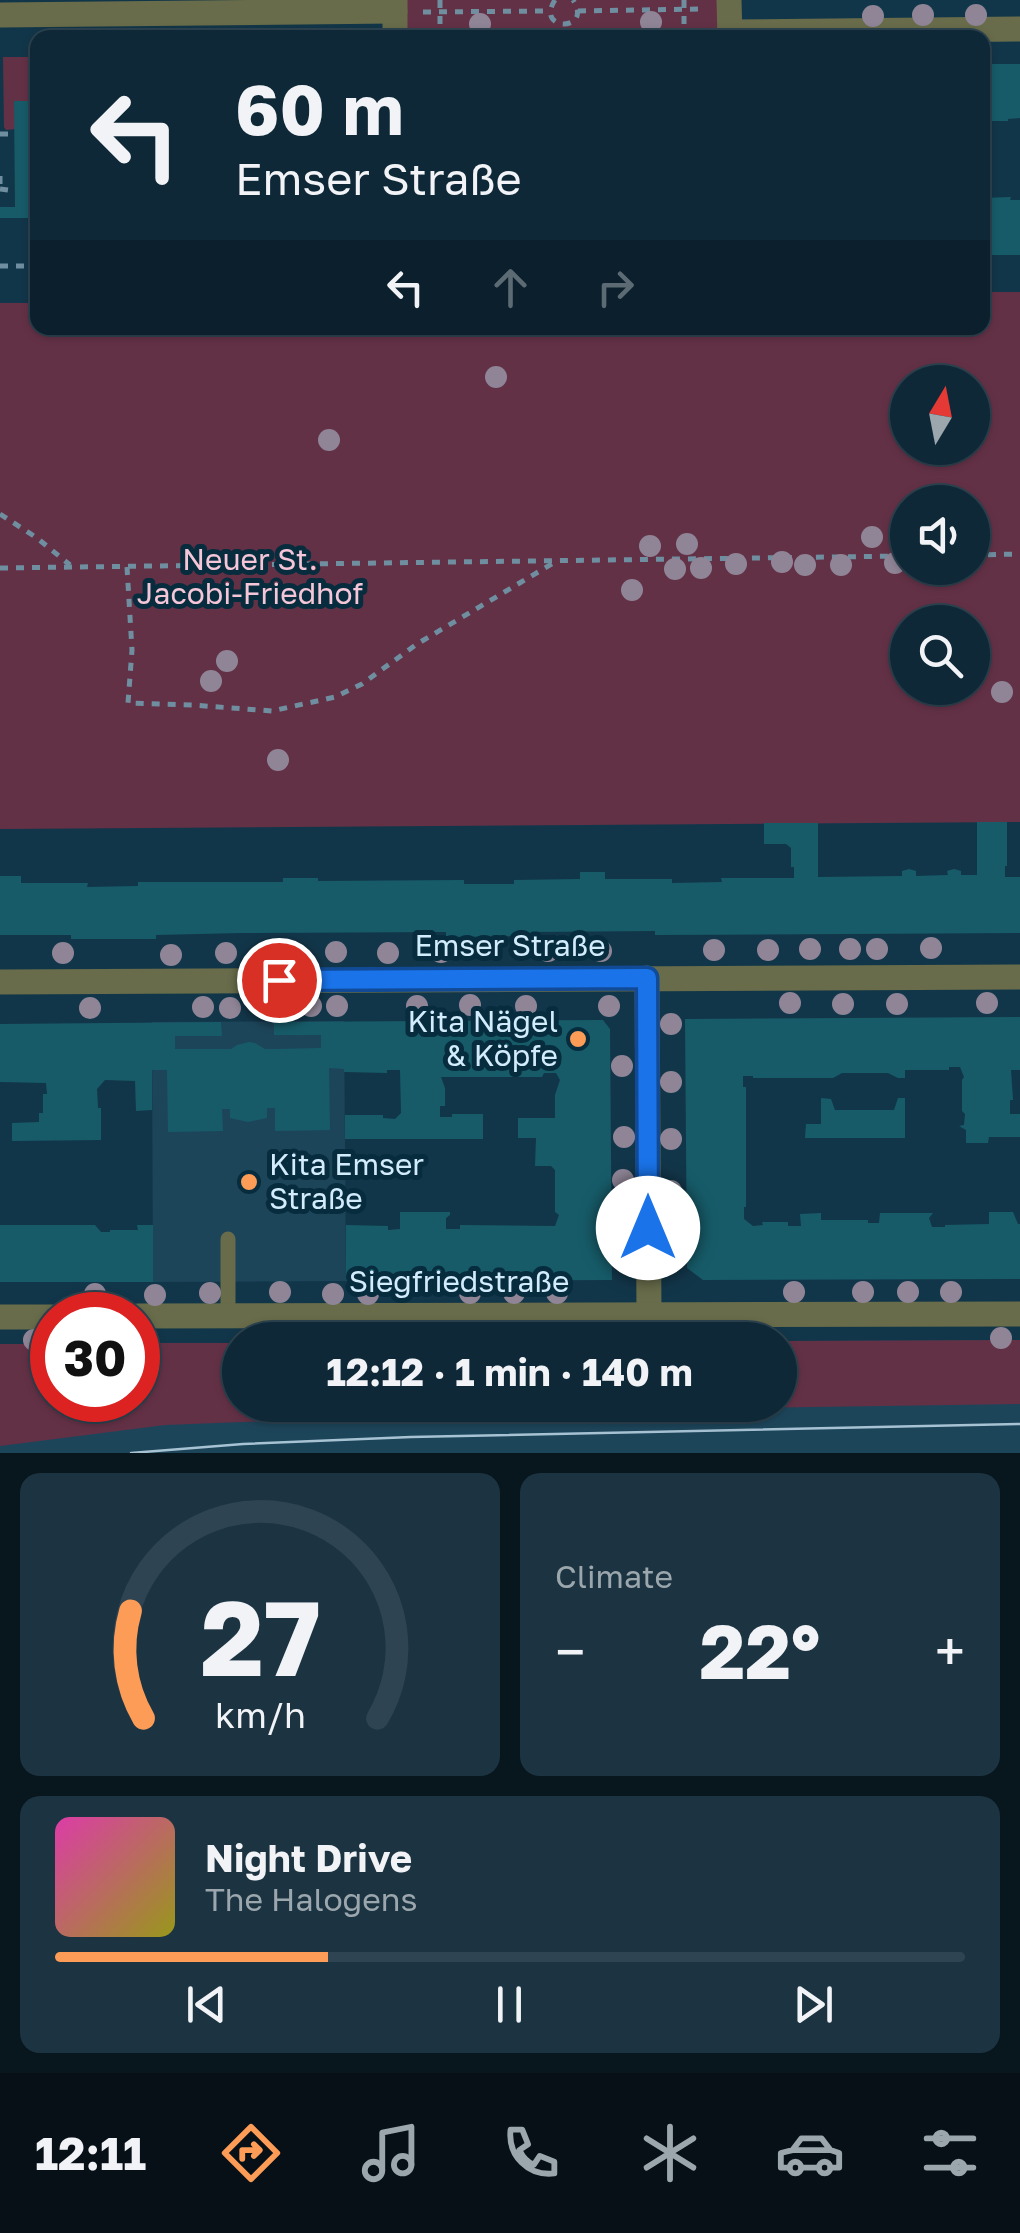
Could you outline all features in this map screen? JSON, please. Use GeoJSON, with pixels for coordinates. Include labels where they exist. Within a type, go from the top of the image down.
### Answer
{"type":"FeatureCollection","features":[{"type":"Feature","properties":{"kind":"street"},"geometry":{"type":"LineString","coordinates":[[0,14],[395,16]]}},
{"type":"Feature","properties":{"kind":"street"},"geometry":{"type":"LineString","coordinates":[[729,20],[1020,29]]}},
{"type":"Feature","properties":{"kind":"street","name":"Emser Straße"},"geometry":{"type":"LineString","coordinates":[[0,982],[1020,977]]}},
{"type":"Feature","properties":{"kind":"street"},"geometry":{"type":"LineString","coordinates":[[647,978],[649,1314]]}},
{"type":"Feature","properties":{"kind":"street","name":"Siegfriedstraße"},"geometry":{"type":"LineString","coordinates":[[160,1316],[1020,1314]]}},
{"type":"Feature","properties":{"kind":"street"},"geometry":{"type":"LineString","coordinates":[[0,1317],[30,1316]]}},
{"type":"Feature","properties":{"kind":"lane"},"geometry":{"type":"LineString","coordinates":[[228,1239],[228,1316]]}},
{"type":"Feature","properties":{"kind":"path"},"geometry":{"type":"LineString","coordinates":[[440,0],[440,30]]}},
{"type":"Feature","properties":{"kind":"path"},"geometry":{"type":"LineString","coordinates":[[555,0],[550,11],[553,19],[565,25]]}},
{"type":"Feature","properties":{"kind":"path"},"geometry":{"type":"LineString","coordinates":[[565,25],[576,19],[578,11],[573,0]]}},
{"type":"Feature","properties":{"kind":"path"},"geometry":{"type":"LineString","coordinates":[[684,0],[684,30]]}},
{"type":"Feature","properties":{"kind":"path"},"geometry":{"type":"LineString","coordinates":[[578,11],[684,9],[729,20]]}},
{"type":"Feature","properties":{"kind":"path"},"geometry":{"type":"LineString","coordinates":[[395,16],[550,11]]}},
{"type":"Feature","properties":{"kind":"path"},"geometry":{"type":"LineString","coordinates":[[565,25],[565,30]]}},
{"type":"Feature","properties":{"kind":"path"},"geometry":{"type":"LineString","coordinates":[[0,134],[15,134]]}},
{"type":"Feature","properties":{"kind":"path"},"geometry":{"type":"LineString","coordinates":[[0,176],[0,189],[15,191]]}},
{"type":"Feature","properties":{"kind":"path"},"geometry":{"type":"LineString","coordinates":[[0,266],[30,266]]}},
{"type":"Feature","properties":{"kind":"path"},"geometry":{"type":"LineString","coordinates":[[0,514],[73,567]]}},
{"type":"Feature","properties":{"kind":"path"},"geometry":{"type":"LineString","coordinates":[[990,555],[1020,554]]}},
{"type":"Feature","properties":{"kind":"path"},"geometry":{"type":"LineString","coordinates":[[0,568],[890,556]]}},
{"type":"Feature","properties":{"kind":"path"},"geometry":{"type":"LineString","coordinates":[[126,566],[132,650],[128,704],[272,711],[335,698],[362,684],[417,644],[558,561]]}},
{"type":"Feature","properties":{"kind":"shaded area","name":"Kita Emser Straße"},"geometry":{"type":"Polygon","coordinates":[[[344,1021],[346,1281],[153,1282],[152,1022],[344,1021]]]}},
{"type":"Feature","properties":{"kind":"shaded area"},"geometry":{"type":"Polygon","coordinates":[[[1020,1340],[1020,1453],[0,1453],[0,1344],[30,1344],[30,1422],[160,1422],[160,1343],[222,1343],[222,1422],[797,1422],[797,1341],[1020,1340]]]}},
{"type":"Feature","properties":{"kind":"green space"},"geometry":{"type":"Polygon","coordinates":[[[406,0],[719,0],[719,30],[406,30],[406,0]]]}},
{"type":"Feature","properties":{"kind":"green space"},"geometry":{"type":"Polygon","coordinates":[[[3,57],[30,57],[30,110],[15,129],[4,127],[3,57]]]}},
{"type":"Feature","properties":{"kind":"green space","name":"Neuer St. Jacobi-Friedhof"},"geometry":{"type":"Polygon","coordinates":[[[990,292],[1020,292],[1020,822],[0,829],[0,303],[30,303],[30,335],[990,335],[990,292]]]}},
{"type":"Feature","properties":{"kind":"green space"},"geometry":{"type":"Polygon","coordinates":[[[1020,1340],[1020,1404],[797,1407],[797,1341],[1020,1340]]]}},
{"type":"Feature","properties":{"kind":"green space"},"geometry":{"type":"Polygon","coordinates":[[[160,1343],[222,1343],[222,1422],[244,1422],[165,1425],[0,1446],[0,1344],[30,1344],[30,1422],[160,1422],[160,1343]]]}},
{"type":"Feature","properties":{"kind":"building"},"geometry":{"type":"Polygon","coordinates":[[[990,64],[1020,64],[1020,118],[990,121],[990,64]]]}},
{"type":"Feature","properties":{"kind":"building"},"geometry":{"type":"Polygon","coordinates":[[[14,101],[30,101],[30,218],[0,218],[0,207],[15,207],[14,101]]]}},
{"type":"Feature","properties":{"kind":"building"},"geometry":{"type":"Polygon","coordinates":[[[990,198],[1020,200],[1020,255],[990,255],[990,198]]]}},
{"type":"Feature","properties":{"kind":"building"},"geometry":{"type":"Polygon","coordinates":[[[977,822],[1007,822],[1005,877],[1020,877],[1020,933],[655,935],[655,931],[446,937],[446,932],[242,933],[156,935],[156,939],[0,935],[0,876],[21,876],[21,883],[88,883],[87,887],[138,886],[138,882],[283,882],[283,878],[514,884],[514,880],[580,879],[580,872],[605,872],[605,879],[672,879],[672,883],[794,878],[791,848],[786,844],[764,844],[764,823],[818,823],[818,877],[902,876],[902,871],[909,869],[916,871],[916,876],[948,875],[947,871],[954,869],[961,871],[961,875],[977,875],[977,822]]]}},
{"type":"Feature","properties":{"kind":"building"},"geometry":{"type":"Polygon","coordinates":[[[1020,1017],[1020,1070],[1011,1070],[1010,1114],[1020,1114],[1020,1137],[989,1137],[988,1143],[966,1143],[966,1130],[959,1126],[964,1125],[965,1114],[960,1067],[905,1070],[905,1078],[888,1073],[842,1073],[833,1078],[743,1076],[743,1087],[744,1219],[753,1226],[788,1222],[788,1226],[801,1226],[800,1214],[821,1213],[821,1220],[879,1223],[880,1213],[933,1213],[929,1218],[932,1227],[945,1227],[989,1224],[989,1212],[1013,1212],[1020,1224],[1020,1279],[703,1280],[687,1268],[685,1019],[1020,1017]]]}},
{"type":"Feature","properties":{"kind":"building"},"geometry":{"type":"Polygon","coordinates":[[[603,1020],[610,1029],[612,1280],[346,1281],[346,1225],[400,1229],[400,1212],[450,1212],[446,1229],[460,1229],[460,1225],[555,1226],[559,1215],[555,1212],[555,1170],[551,1166],[535,1166],[536,1138],[518,1138],[518,1118],[555,1118],[555,1095],[560,1080],[556,1073],[544,1073],[542,1077],[441,1077],[445,1106],[440,1106],[440,1117],[483,1114],[483,1139],[345,1139],[345,1115],[383,1115],[395,1119],[401,1113],[400,1070],[344,1072],[329,1068],[330,1130],[275,1131],[275,1108],[267,1108],[267,1118],[248,1122],[230,1118],[230,1109],[222,1109],[223,1131],[168,1132],[167,1070],[152,1070],[152,1110],[136,1111],[135,1081],[105,1080],[97,1089],[101,1140],[12,1141],[12,1123],[39,1122],[46,1083],[0,1082],[0,1024],[221,1022],[222,1036],[175,1036],[175,1049],[231,1049],[249,1042],[276,1049],[321,1048],[321,1035],[274,1035],[274,1022],[603,1020]]]}},
{"type":"Feature","properties":{"kind":"building"},"geometry":{"type":"Polygon","coordinates":[[[821,1098],[831,1099],[835,1110],[894,1110],[898,1098],[905,1098],[905,1138],[805,1138],[806,1124],[821,1124],[821,1098]]]}},
{"type":"Feature","properties":{"kind":"building"},"geometry":{"type":"Polygon","coordinates":[[[0,1225],[95,1225],[101,1232],[110,1232],[153,1225],[153,1282],[0,1282],[0,1225]]]}},
{"type":"Feature","properties":{"kind":"tram line"},"geometry":{"type":"LineString","coordinates":[[131,1453],[411,1437],[1020,1424]]}},
{"type":"Feature","properties":{"kind":"place","name":"Kita Nägel & Köpfe"},"geometry":{"type":"Point","coordinates":[578,1039]}},
{"type":"Feature","properties":{"kind":"place","name":"Kita Emser Straße"},"geometry":{"type":"Point","coordinates":[249,1182]}},
{"type":"Feature","properties":{"kind":"route"},"geometry":{"type":"LineString","coordinates":[[279,980],[647,978],[648,1228]]}}]}
